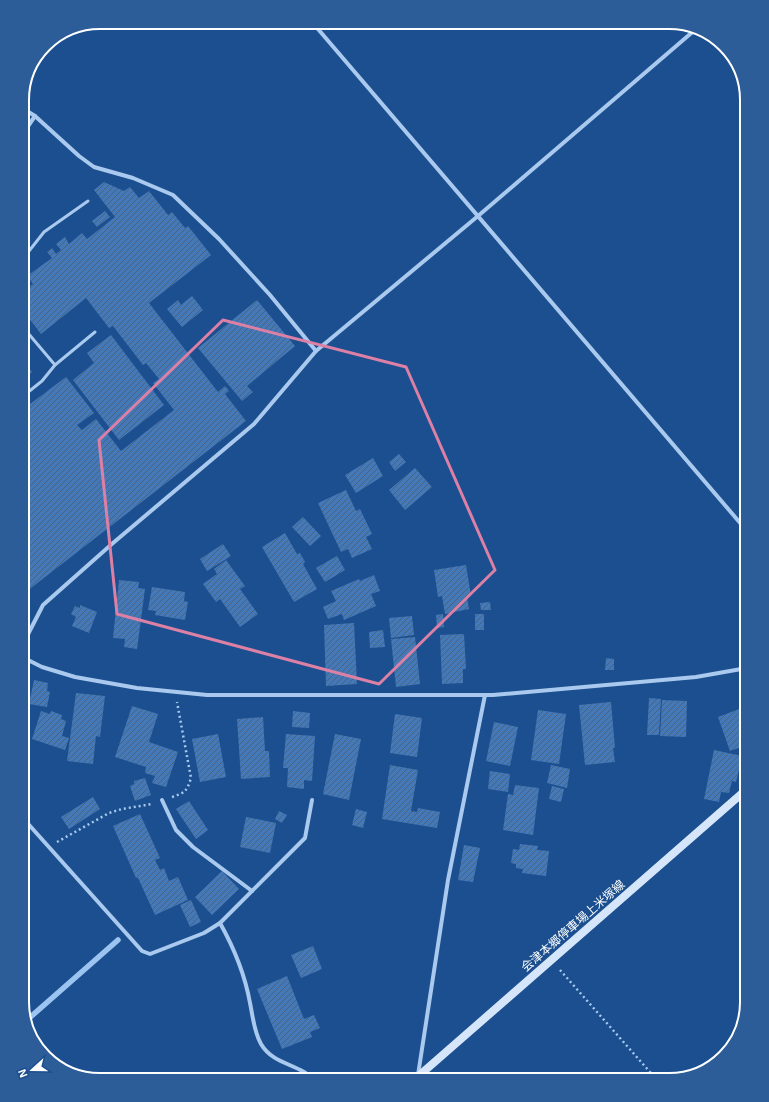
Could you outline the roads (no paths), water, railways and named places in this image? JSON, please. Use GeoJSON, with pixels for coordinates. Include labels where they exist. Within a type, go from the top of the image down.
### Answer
{"type":"FeatureCollection","features":[{"type":"Feature","properties":{"kind":"main road","name":"会津本郷停車場上米塚線"},"geometry":{"type":"LineString","coordinates":[[422,1073],[552,961],[740,795]]}},
{"type":"Feature","properties":{"kind":"street"},"geometry":{"type":"LineString","coordinates":[[318,29],[740,523]]}},
{"type":"Feature","properties":{"kind":"street"},"geometry":{"type":"LineString","coordinates":[[29,632],[43,605],[119,538],[254,424],[316,351],[478,216],[692,33]]}},
{"type":"Feature","properties":{"kind":"street"},"geometry":{"type":"LineString","coordinates":[[29,112],[79,156],[94,167],[133,178],[173,195],[219,239],[270,295],[316,351]]}},
{"type":"Feature","properties":{"kind":"street"},"geometry":{"type":"LineString","coordinates":[[29,125],[35,116]]}},
{"type":"Feature","properties":{"kind":"street"},"geometry":{"type":"LineString","coordinates":[[29,660],[42,667],[75,677],[137,688],[207,695],[485,695],[696,677],[740,669]]}},
{"type":"Feature","properties":{"kind":"street"},"geometry":{"type":"LineString","coordinates":[[417,1073],[448,880],[485,695]]}},
{"type":"Feature","properties":{"kind":"street"},"geometry":{"type":"LineString","coordinates":[[162,800],[176,830],[193,847],[252,891]]}},
{"type":"Feature","properties":{"kind":"street"},"geometry":{"type":"LineString","coordinates":[[29,825],[142,951],[150,954],[204,933],[220,923],[305,838],[312,800]]}},
{"type":"Feature","properties":{"kind":"street"},"geometry":{"type":"LineString","coordinates":[[220,923],[243,973],[254,1027],[261,1044],[274,1058],[305,1073]]}},
{"type":"Feature","properties":{"kind":"lane"},"geometry":{"type":"LineString","coordinates":[[29,251],[44,232],[88,201]]}},
{"type":"Feature","properties":{"kind":"lane"},"geometry":{"type":"LineString","coordinates":[[29,392],[42,382],[55,365],[95,332]]}},
{"type":"Feature","properties":{"kind":"lane"},"geometry":{"type":"LineString","coordinates":[[29,334],[55,365]]}},
{"type":"Feature","properties":{"kind":"waterway"},"geometry":{"type":"LineString","coordinates":[[31,1017],[118,940]]}}]}
